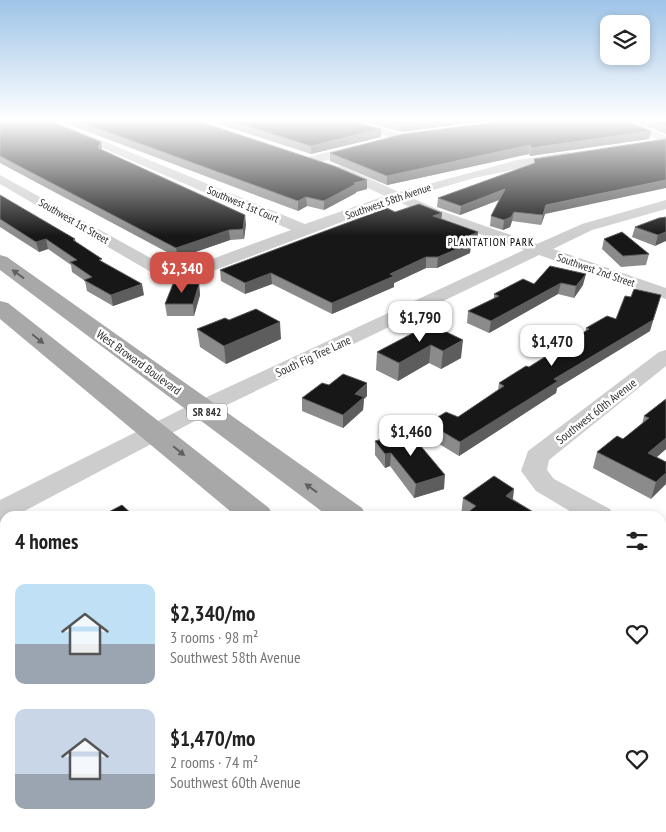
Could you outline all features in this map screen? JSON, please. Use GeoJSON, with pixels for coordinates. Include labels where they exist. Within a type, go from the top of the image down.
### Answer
{"type":"FeatureCollection","features":[{"type":"Feature","properties":{"kind":"main road","name":"West Broward Boulevard"},"geometry":{"type":"LineString","coordinates":[[0,261],[343,511]]}},
{"type":"Feature","properties":{"kind":"main road"},"geometry":{"type":"LineString","coordinates":[[0,290],[25,295],[64,307]]}},
{"type":"Feature","properties":{"kind":"main road"},"geometry":{"type":"LineString","coordinates":[[0,308],[251,511]]}},
{"type":"Feature","properties":{"kind":"street","name":"Southwest 1st Court"},"geometry":{"type":"LineString","coordinates":[[135,159],[305,230]]}},
{"type":"Feature","properties":{"kind":"street","name":"Southwest 2nd Street"},"geometry":{"type":"LineString","coordinates":[[308,159],[370,182],[396,198],[537,250],[666,294]]}},
{"type":"Feature","properties":{"kind":"street","name":"Southwest 58th Avenue"},"geometry":{"type":"LineString","coordinates":[[176,274],[196,271],[396,198],[512,165],[546,159]]}},
{"type":"Feature","properties":{"kind":"street","name":"Southwest 1st Street"},"geometry":{"type":"LineString","coordinates":[[0,179],[162,271],[176,274]]}},
{"type":"Feature","properties":{"kind":"street","name":"South Fig Tree Lane"},"geometry":{"type":"LineString","coordinates":[[2,511],[202,408],[537,250],[587,227],[666,204]]}},
{"type":"Feature","properties":{"kind":"street","name":"Southwest 60th Avenue"},"geometry":{"type":"LineString","coordinates":[[591,511],[545,485],[534,471],[537,457],[666,356]]}},
{"type":"Feature","properties":{"kind":"building"},"geometry":{"type":"Polygon","coordinates":[[[5,159],[122,159],[245,215],[243,229],[229,230],[176,248],[5,159]]]}},
{"type":"Feature","properties":{"kind":"building"},"geometry":{"type":"Polygon","coordinates":[[[182,159],[312,159],[367,180],[354,183],[356,184],[324,201],[306,197],[298,201],[182,159]]]}},
{"type":"Feature","properties":{"kind":"building"},"geometry":{"type":"Polygon","coordinates":[[[344,159],[466,159],[387,176],[344,159]]]}},
{"type":"Feature","properties":{"kind":"building"},"geometry":{"type":"Polygon","coordinates":[[[534,159],[666,159],[666,180],[546,205],[543,215],[514,212],[511,217],[504,220],[491,216],[505,189],[461,206],[438,198],[535,163],[534,159]]]}},
{"type":"Feature","properties":{"kind":"building"},"geometry":{"type":"Polygon","coordinates":[[[0,195],[75,239],[73,240],[102,259],[99,260],[142,284],[111,295],[84,280],[92,277],[70,262],[77,260],[46,239],[36,242],[0,219],[0,195]]]}},
{"type":"Feature","properties":{"kind":"building"},"geometry":{"type":"Polygon","coordinates":[[[419,204],[442,213],[433,216],[478,232],[461,239],[471,243],[438,257],[426,257],[390,274],[394,276],[332,303],[271,273],[245,283],[220,270],[387,208],[395,212],[419,204]]]}},
{"type":"Feature","properties":{"kind":"building"},"geometry":{"type":"Polygon","coordinates":[[[666,217],[666,232],[658,235],[635,227],[659,218],[666,217]]]}},
{"type":"Feature","properties":{"kind":"building"},"geometry":{"type":"Polygon","coordinates":[[[622,232],[649,254],[623,256],[604,239],[622,232]]]}},
{"type":"Feature","properties":{"kind":"building"},"geometry":{"type":"Polygon","coordinates":[[[550,266],[586,274],[576,286],[561,283],[491,321],[468,311],[499,296],[494,294],[523,279],[534,284],[550,266]]]}},
{"type":"Feature","properties":{"kind":"building"},"geometry":{"type":"Polygon","coordinates":[[[173,284],[199,284],[193,304],[165,304],[173,284]]]}},
{"type":"Feature","properties":{"kind":"building"},"geometry":{"type":"Polygon","coordinates":[[[634,289],[661,295],[653,320],[554,379],[558,381],[460,442],[428,423],[446,412],[458,417],[504,386],[499,383],[526,366],[529,367],[589,329],[586,328],[607,316],[616,319],[625,296],[631,297],[634,289]]]}},
{"type":"Feature","properties":{"kind":"building"},"geometry":{"type":"Polygon","coordinates":[[[256,309],[280,322],[224,346],[197,329],[225,318],[229,320],[256,309]]]}},
{"type":"Feature","properties":{"kind":"building"},"geometry":{"type":"Polygon","coordinates":[[[430,324],[463,340],[443,351],[431,345],[399,363],[377,352],[430,324]]]}},
{"type":"Feature","properties":{"kind":"building"},"geometry":{"type":"Polygon","coordinates":[[[343,374],[367,383],[355,394],[364,397],[343,415],[302,398],[322,383],[329,385],[343,374]]]}},
{"type":"Feature","properties":{"kind":"building"},"geometry":{"type":"Polygon","coordinates":[[[666,399],[666,438],[648,453],[666,462],[666,473],[656,482],[597,452],[617,436],[623,439],[649,418],[644,416],[666,399]]]}},
{"type":"Feature","properties":{"kind":"building"},"geometry":{"type":"Polygon","coordinates":[[[409,432],[445,475],[416,484],[391,453],[385,454],[375,441],[409,432]]]}},
{"type":"Feature","properties":{"kind":"building"},"geometry":{"type":"Polygon","coordinates":[[[494,476],[514,489],[506,496],[532,511],[470,511],[476,506],[463,498],[494,476]]]}},
{"type":"Feature","properties":{"kind":"building"},"geometry":{"type":"Polygon","coordinates":[[[122,505],[129,511],[111,511],[122,505]]]}},
{"type":"Feature","properties":{"kind":"district","name":"PLANTATION PARK"},"geometry":{"type":"Point","coordinates":[491,242]}}]}
